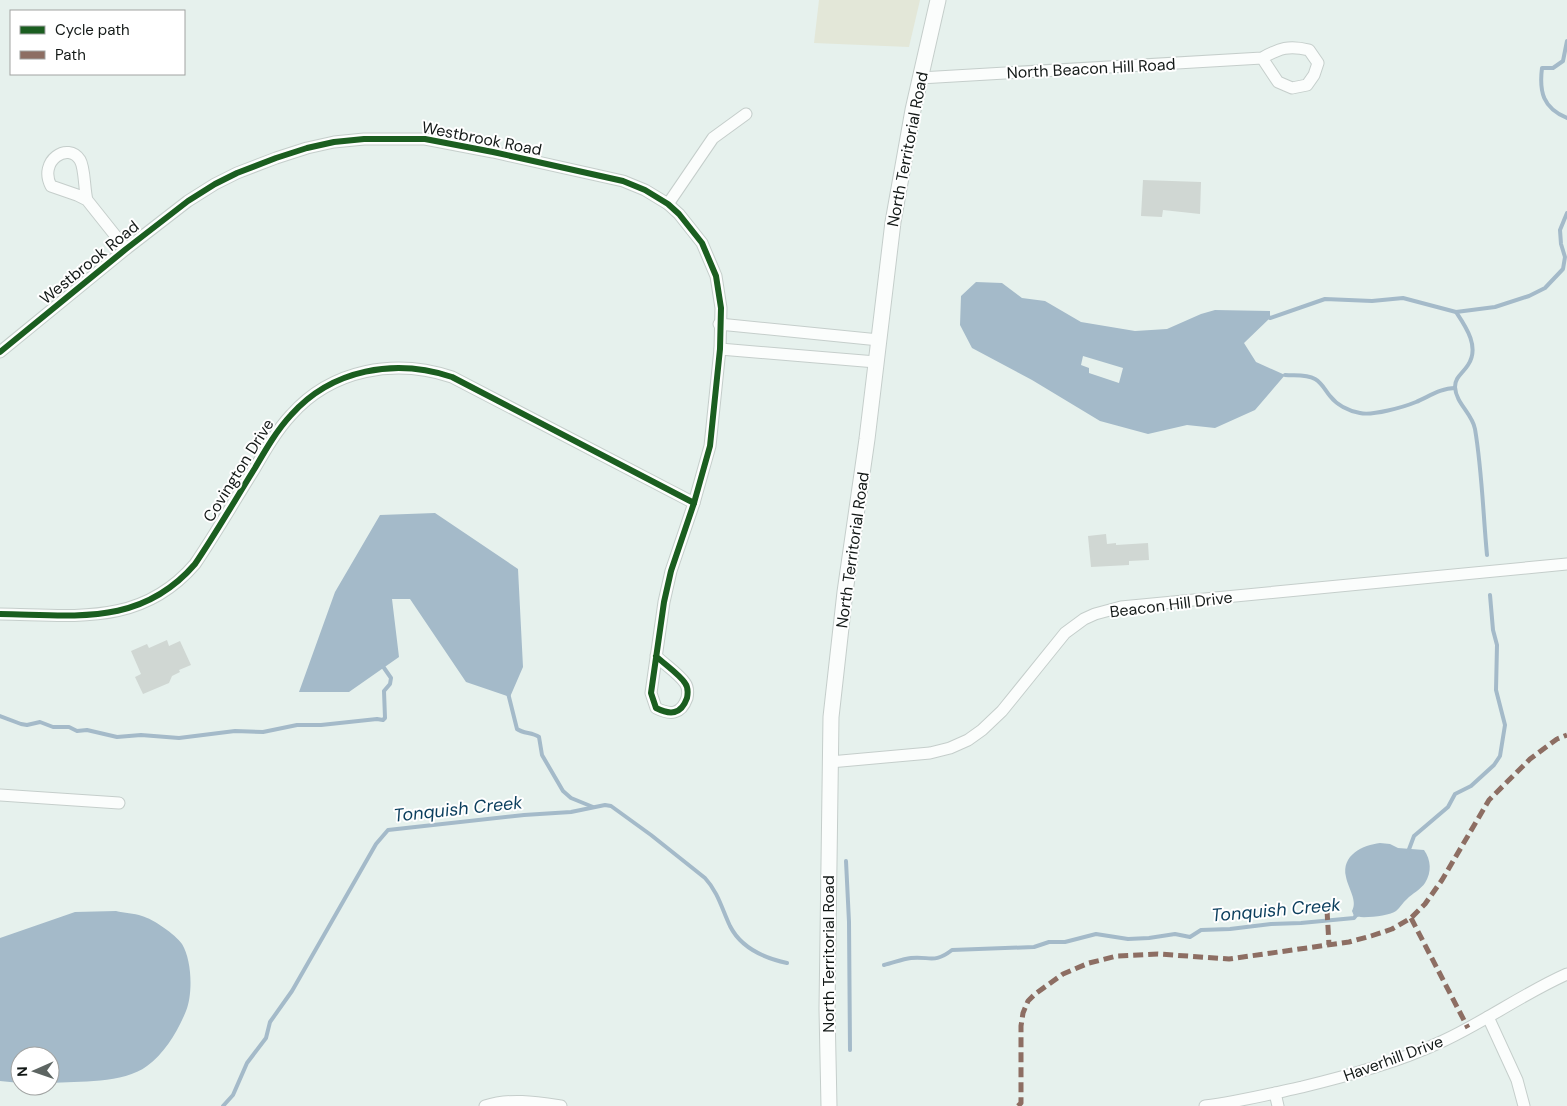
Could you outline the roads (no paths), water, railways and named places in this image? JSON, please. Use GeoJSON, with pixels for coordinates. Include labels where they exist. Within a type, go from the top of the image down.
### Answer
{"type":"FeatureCollection","features":[{"type":"Feature","properties":{"kind":"main road","name":"North Territorial Road"},"geometry":{"type":"LineString","coordinates":[[829,1106],[827,1009],[831,717],[893,222],[920,78],[938,0]]}},
{"type":"Feature","properties":{"kind":"street","name":"North Beacon Hill Road"},"geometry":{"type":"LineString","coordinates":[[920,78],[1262,58],[1277,50],[1294,46],[1309,50],[1318,63],[1314,75],[1307,85],[1292,88],[1278,82],[1262,58]]}},
{"type":"Feature","properties":{"kind":"street"},"geometry":{"type":"LineString","coordinates":[[668,204],[713,138],[746,114]]}},
{"type":"Feature","properties":{"kind":"street","name":"Westbrook Road"},"geometry":{"type":"LineString","coordinates":[[0,352],[188,201],[237,173],[307,148],[364,138],[425,139],[623,181],[645,190],[668,204],[692,228],[709,258],[720,294],[720,349],[710,446],[694,503],[671,571],[656,656],[651,693],[656,708],[665,712],[677,712],[684,705],[688,694],[686,684],[656,656]]}},
{"type":"Feature","properties":{"kind":"street"},"geometry":{"type":"LineString","coordinates":[[87,200],[126,249]]}},
{"type":"Feature","properties":{"kind":"street"},"geometry":{"type":"LineString","coordinates":[[719,324],[879,340]]}},
{"type":"Feature","properties":{"kind":"street"},"geometry":{"type":"LineString","coordinates":[[720,349],[876,362]]}},
{"type":"Feature","properties":{"kind":"street","name":"Covington Drive"},"geometry":{"type":"LineString","coordinates":[[0,614],[97,615],[130,609],[166,591],[195,564],[275,435],[293,413],[311,397],[332,384],[354,374],[378,369],[417,368],[452,376],[694,503]]}},
{"type":"Feature","properties":{"kind":"street","name":"Beacon Hill Drive"},"geometry":{"type":"LineString","coordinates":[[830,762],[930,753],[950,748],[968,740],[982,730],[1002,710],[1065,632],[1084,619],[1106,610],[1567,564]]}},
{"type":"Feature","properties":{"kind":"street"},"geometry":{"type":"LineString","coordinates":[[0,795],[119,803]]}},
{"type":"Feature","properties":{"kind":"street","name":"Haverhill Drive"},"geometry":{"type":"LineString","coordinates":[[1205,1106],[1275,1093],[1350,1075],[1399,1059],[1445,1040],[1525,995],[1567,974]]}},
{"type":"Feature","properties":{"kind":"street"},"geometry":{"type":"LineString","coordinates":[[1488,1017],[1517,1080],[1524,1106]]}},
{"type":"Feature","properties":{"kind":"street"},"geometry":{"type":"LineString","coordinates":[[1275,1093],[1278,1106]]}},
{"type":"Feature","properties":{"kind":"street"},"geometry":{"type":"LineString","coordinates":[[486,1106],[512,1101],[561,1106]]}},
{"type":"Feature","properties":{"kind":"water"},"geometry":{"type":"Polygon","coordinates":[[[976,282],[1002,283],[1022,298],[1045,301],[1081,322],[1135,331],[1167,329],[1215,310],[1270,311],[1270,318],[1244,343],[1256,362],[1285,375],[1255,410],[1215,428],[1187,425],[1148,434],[1100,421],[1032,380],[972,348],[960,325],[961,296],[976,282]],[[1083,356],[1081,365],[1089,368],[1089,373],[1119,383],[1123,368],[1083,356]]]}},
{"type":"Feature","properties":{"kind":"water"},"geometry":{"type":"Polygon","coordinates":[[[435,513],[518,569],[523,667],[510,697],[466,682],[410,599],[392,599],[399,657],[349,692],[299,692],[335,592],[380,515],[435,513]]]}},
{"type":"Feature","properties":{"kind":"water"},"geometry":{"type":"Polygon","coordinates":[[[1380,843],[1390,844],[1398,848],[1424,850],[1429,862],[1429,875],[1423,885],[1393,913],[1363,917],[1354,916],[1352,911],[1354,903],[1346,877],[1345,869],[1347,863],[1355,852],[1367,846],[1380,843]]]}},
{"type":"Feature","properties":{"kind":"water"},"geometry":{"type":"Polygon","coordinates":[[[116,911],[139,915],[164,927],[174,936],[182,944],[190,968],[190,996],[183,1019],[170,1042],[153,1061],[137,1072],[126,1076],[113,1079],[60,1082],[60,1046],[10,1046],[10,1082],[0,1081],[0,938],[75,912],[116,911]]]}},
{"type":"Feature","properties":{"kind":"waterway","name":"Tonquish Creek"},"geometry":{"type":"LineString","coordinates":[[1567,41],[1563,61],[1553,68],[1542,68],[1541,77],[1544,98],[1553,109],[1567,118]]}},
{"type":"Feature","properties":{"kind":"waterway"},"geometry":{"type":"LineString","coordinates":[[1270,318],[1325,299],[1372,301],[1403,298],[1456,312],[1495,307],[1529,296],[1545,288],[1563,269],[1565,257],[1561,244],[1560,230],[1567,213]]}},
{"type":"Feature","properties":{"kind":"waterway","name":"Tonquish Creek"},"geometry":{"type":"LineString","coordinates":[[1456,312],[1470,337],[1473,351],[1468,365],[1458,378],[1455,387],[1458,398],[1471,418],[1475,429],[1481,476],[1487,555]]}},
{"type":"Feature","properties":{"kind":"waterway"},"geometry":{"type":"LineString","coordinates":[[1285,375],[1311,377],[1322,385],[1340,405],[1352,411],[1365,414],[1396,408],[1416,402],[1440,391],[1455,388]]}},
{"type":"Feature","properties":{"kind":"waterway","name":"Tonquish Creek"},"geometry":{"type":"LineString","coordinates":[[1408,852],[1414,836],[1448,807],[1455,794],[1471,786],[1494,765],[1500,756],[1505,725],[1496,690],[1497,645],[1493,630],[1490,595]]}},
{"type":"Feature","properties":{"kind":"waterway"},"geometry":{"type":"LineString","coordinates":[[0,716],[21,724],[27,725],[40,722],[53,727],[69,727],[77,731],[87,730],[117,737],[141,735],[179,738],[235,731],[263,732],[297,725],[383,720],[385,718],[384,691],[390,684],[391,678],[382,665]]}},
{"type":"Feature","properties":{"kind":"waterway"},"geometry":{"type":"LineString","coordinates":[[508,693],[517,729],[539,737],[542,755],[563,791],[571,798],[593,807]]}},
{"type":"Feature","properties":{"kind":"waterway","name":"Tonquish Creek"},"geometry":{"type":"LineString","coordinates":[[223,1106],[233,1095],[247,1063],[266,1038],[270,1022],[292,991],[376,844],[388,830],[524,815],[571,812],[605,805],[611,806],[705,878],[717,895],[730,926],[740,940],[762,955],[787,963]]}},
{"type":"Feature","properties":{"kind":"waterway"},"geometry":{"type":"LineString","coordinates":[[846,861],[849,922],[850,1050]]}},
{"type":"Feature","properties":{"kind":"waterway","name":"Tonquish Creek"},"geometry":{"type":"LineString","coordinates":[[884,965],[911,958],[941,957],[952,950],[1034,947],[1049,942],[1065,942],[1096,934],[1128,939],[1175,934],[1190,937],[1201,930],[1354,918],[1358,913]]}}]}
